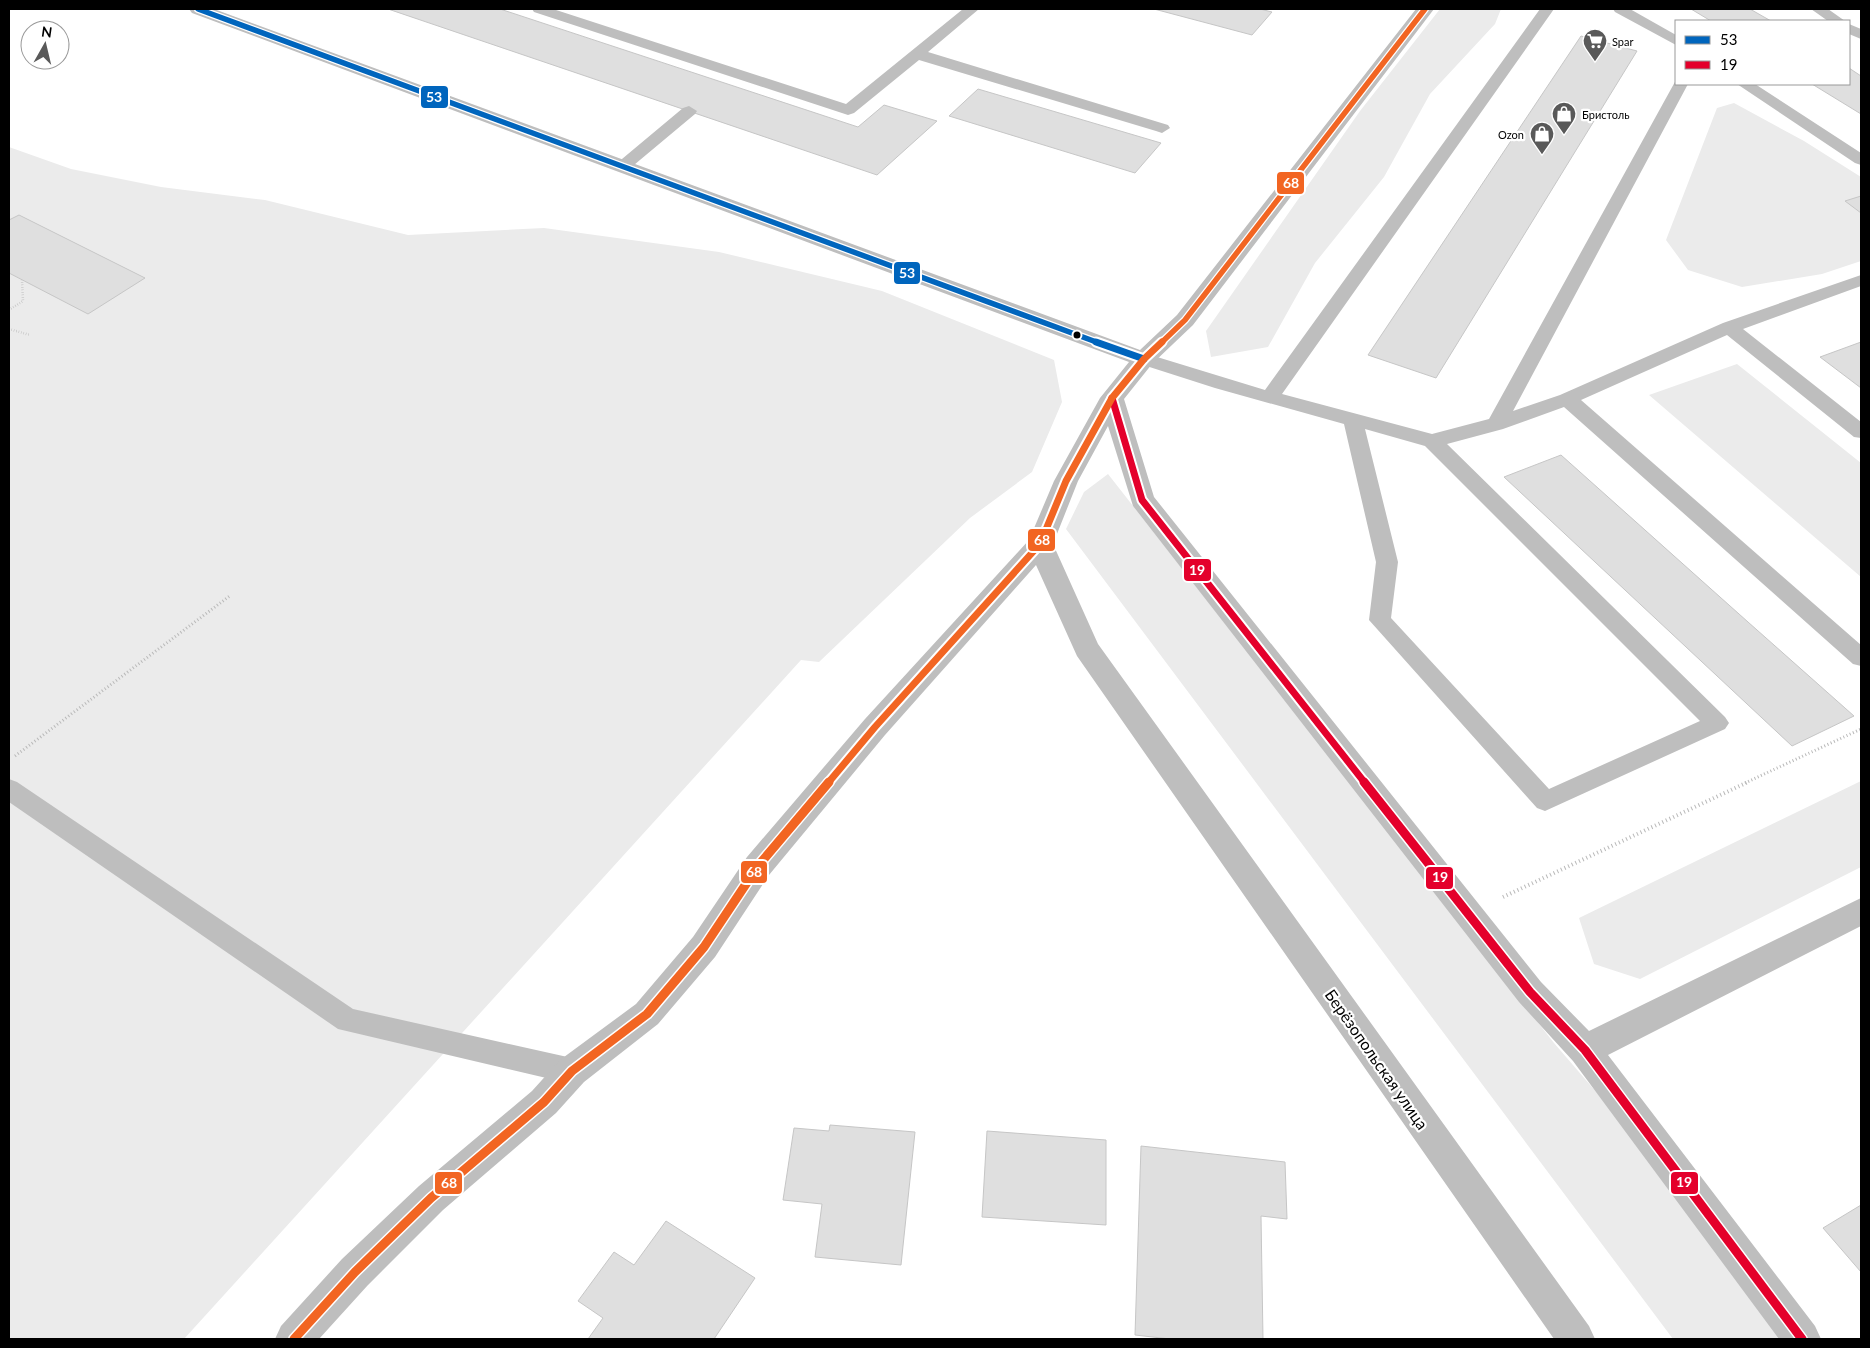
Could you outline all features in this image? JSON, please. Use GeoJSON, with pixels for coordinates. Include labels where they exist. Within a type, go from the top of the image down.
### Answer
{"type":"FeatureCollection","features":[{"type":"Feature","properties":{"kind":"street"},"geometry":{"type":"LineString","coordinates":[[198,9],[1039,322],[1144,359]]}},
{"type":"Feature","properties":{"kind":"street"},"geometry":{"type":"LineString","coordinates":[[294,1339],[355,1272],[424,1205],[544,1102],[572,1071],[647,1014],[704,947],[758,866],[875,727],[1040,544],[1066,481],[1112,398],[1144,359],[1185,320],[1425,9]]}},
{"type":"Feature","properties":{"kind":"street"},"geometry":{"type":"LineString","coordinates":[[1112,398],[1142,500],[1530,992],[1585,1050],[1802,1339]]}},
{"type":"Feature","properties":{"kind":"street","name":"Берёзопольская улица"},"geometry":{"type":"LineString","coordinates":[[1040,544],[1087,649],[1576,1339]]}},
{"type":"Feature","properties":{"kind":"street"},"geometry":{"type":"LineString","coordinates":[[1585,1050],[1861,911]]}},
{"type":"Feature","properties":{"kind":"lane"},"geometry":{"type":"LineString","coordinates":[[539,9],[729,78],[848,110],[972,9]]}},
{"type":"Feature","properties":{"kind":"lane"},"geometry":{"type":"LineString","coordinates":[[1270,397],[1547,9]]}},
{"type":"Feature","properties":{"kind":"lane"},"geometry":{"type":"LineString","coordinates":[[1620,9],[1675,40]]}},
{"type":"Feature","properties":{"kind":"lane"},"geometry":{"type":"LineString","coordinates":[[1818,9],[1836,20]]}},
{"type":"Feature","properties":{"kind":"lane"},"geometry":{"type":"LineString","coordinates":[[1850,29],[1861,35]]}},
{"type":"Feature","properties":{"kind":"lane"},"geometry":{"type":"LineString","coordinates":[[917,54],[1162,128]]}},
{"type":"Feature","properties":{"kind":"lane"},"geometry":{"type":"LineString","coordinates":[[1496,424],[1679,85]]}},
{"type":"Feature","properties":{"kind":"lane"},"geometry":{"type":"LineString","coordinates":[[1747,85],[1861,160]]}},
{"type":"Feature","properties":{"kind":"lane"},"geometry":{"type":"LineString","coordinates":[[622,167],[689,111]]}},
{"type":"Feature","properties":{"kind":"lane"},"geometry":{"type":"LineString","coordinates":[[1144,359],[1270,397],[1432,440],[1496,424],[1566,399],[1729,327],[1861,281]]}},
{"type":"Feature","properties":{"kind":"lane"},"geometry":{"type":"LineString","coordinates":[[1729,327],[1861,432]]}},
{"type":"Feature","properties":{"kind":"lane"},"geometry":{"type":"LineString","coordinates":[[1566,399],[1861,658]]}},
{"type":"Feature","properties":{"kind":"lane"},"geometry":{"type":"LineString","coordinates":[[1353,420],[1387,562],[1380,620],[1545,801],[1717,723],[1432,440]]}},
{"type":"Feature","properties":{"kind":"lane"},"geometry":{"type":"LineString","coordinates":[[9,789],[347,1020],[572,1071]]}},
{"type":"Feature","properties":{"kind":"path"},"geometry":{"type":"LineString","coordinates":[[9,310],[23,301],[22,280]]}},
{"type":"Feature","properties":{"kind":"path"},"geometry":{"type":"LineString","coordinates":[[9,329],[30,335]]}},
{"type":"Feature","properties":{"kind":"path"},"geometry":{"type":"LineString","coordinates":[[9,761],[231,595]]}},
{"type":"Feature","properties":{"kind":"path"},"geometry":{"type":"LineString","coordinates":[[1468,914],[1861,729]]}},
{"type":"Feature","properties":{"kind":"shaded area"},"geometry":{"type":"Polygon","coordinates":[[[1440,9],[1501,9],[1495,24],[1430,94],[1384,177],[1315,263],[1268,347],[1211,357],[1206,331],[1360,111],[1440,9]]]}},
{"type":"Feature","properties":{"kind":"shaded area"},"geometry":{"type":"Polygon","coordinates":[[[1734,103],[1804,141],[1861,177],[1861,261],[1822,274],[1742,287],[1688,270],[1666,240],[1717,108],[1734,103]]]}},
{"type":"Feature","properties":{"kind":"shaded area"},"geometry":{"type":"Polygon","coordinates":[[[9,147],[71,169],[161,187],[265,200],[408,235],[544,228],[719,252],[882,291],[1054,360],[1062,402],[1032,472],[970,518],[819,662],[801,660],[184,1339],[9,1339],[9,147]]]}},
{"type":"Feature","properties":{"kind":"shaded area"},"geometry":{"type":"Polygon","coordinates":[[[1737,364],[1861,463],[1861,577],[1649,395],[1737,364]]]}},
{"type":"Feature","properties":{"kind":"shaded area"},"geometry":{"type":"Polygon","coordinates":[[[1108,474],[1554,1043],[1809,1339],[1673,1339],[1066,529],[1084,492],[1108,474]]]}},
{"type":"Feature","properties":{"kind":"shaded area"},"geometry":{"type":"Polygon","coordinates":[[[1861,781],[1861,867],[1640,979],[1594,964],[1579,918],[1861,781]]]}},
{"type":"Feature","properties":{"kind":"building"},"geometry":{"type":"Polygon","coordinates":[[[388,9],[500,9],[858,127],[884,105],[937,121],[877,175],[388,9]]]}},
{"type":"Feature","properties":{"kind":"building"},"geometry":{"type":"Polygon","coordinates":[[[1154,9],[1260,9],[1272,12],[1252,35],[1154,9]]]}},
{"type":"Feature","properties":{"kind":"building"},"geometry":{"type":"Polygon","coordinates":[[[1691,9],[1750,9],[1769,20],[1709,20],[1691,9]]]}},
{"type":"Feature","properties":{"kind":"building"},"geometry":{"type":"Polygon","coordinates":[[[1581,36],[1637,51],[1436,378],[1368,355],[1581,36]]]}},
{"type":"Feature","properties":{"kind":"building"},"geometry":{"type":"Polygon","coordinates":[[[1850,69],[1861,76],[1861,114],[1814,85],[1850,85],[1850,69]]]}},
{"type":"Feature","properties":{"kind":"building"},"geometry":{"type":"Polygon","coordinates":[[[978,89],[1161,143],[1135,173],[949,116],[978,89]]]}},
{"type":"Feature","properties":{"kind":"building"},"geometry":{"type":"Polygon","coordinates":[[[1861,196],[1861,213],[1845,201],[1861,196]]]}},
{"type":"Feature","properties":{"kind":"building"},"geometry":{"type":"Polygon","coordinates":[[[19,215],[145,278],[88,314],[9,273],[9,220],[19,215]]]}},
{"type":"Feature","properties":{"kind":"building"},"geometry":{"type":"Polygon","coordinates":[[[1861,342],[1861,388],[1820,357],[1861,342]]]}},
{"type":"Feature","properties":{"kind":"building"},"geometry":{"type":"Polygon","coordinates":[[[1561,455],[1854,716],[1792,746],[1504,477],[1561,455]]]}},
{"type":"Feature","properties":{"kind":"building"},"geometry":{"type":"Polygon","coordinates":[[[830,1125],[915,1132],[901,1265],[815,1257],[822,1204],[783,1200],[794,1128],[829,1131],[830,1125]]]}},
{"type":"Feature","properties":{"kind":"building"},"geometry":{"type":"Polygon","coordinates":[[[987,1131],[1106,1140],[1106,1225],[982,1217],[987,1131]]]}},
{"type":"Feature","properties":{"kind":"building"},"geometry":{"type":"Polygon","coordinates":[[[1141,1146],[1285,1162],[1287,1219],[1261,1216],[1263,1339],[1170,1339],[1135,1335],[1141,1146]]]}},
{"type":"Feature","properties":{"kind":"building"},"geometry":{"type":"Polygon","coordinates":[[[1861,1205],[1861,1272],[1823,1228],[1861,1205]]]}},
{"type":"Feature","properties":{"kind":"building"},"geometry":{"type":"Polygon","coordinates":[[[666,1221],[755,1278],[714,1339],[588,1339],[603,1318],[578,1301],[614,1252],[634,1265],[666,1221]]]}},
{"type":"Feature","properties":{"kind":"transit line","name":"53"},"geometry":{"type":"LineString","coordinates":[[198,9],[1039,322],[1144,359]]}},
{"type":"Feature","properties":{"kind":"transit line","name":"68"},"geometry":{"type":"LineString","coordinates":[[294,1339],[355,1272],[431,1198],[544,1102],[572,1071],[647,1014],[704,947],[758,866],[875,727],[1040,544],[1066,481],[1112,398],[1144,359],[1185,320],[1425,9]]}},
{"type":"Feature","properties":{"kind":"transit line","name":"19"},"geometry":{"type":"LineString","coordinates":[[1112,398],[1142,500],[1530,992],[1585,1050],[1802,1339]]}},
{"type":"Feature","properties":{"kind":"place","name":"Spar"},"geometry":{"type":"Point","coordinates":[1595,62]}},
{"type":"Feature","properties":{"kind":"place","name":"Бристоль"},"geometry":{"type":"Point","coordinates":[1564,135]}},
{"type":"Feature","properties":{"kind":"place","name":"Ozon"},"geometry":{"type":"Point","coordinates":[1542,155]}}]}
